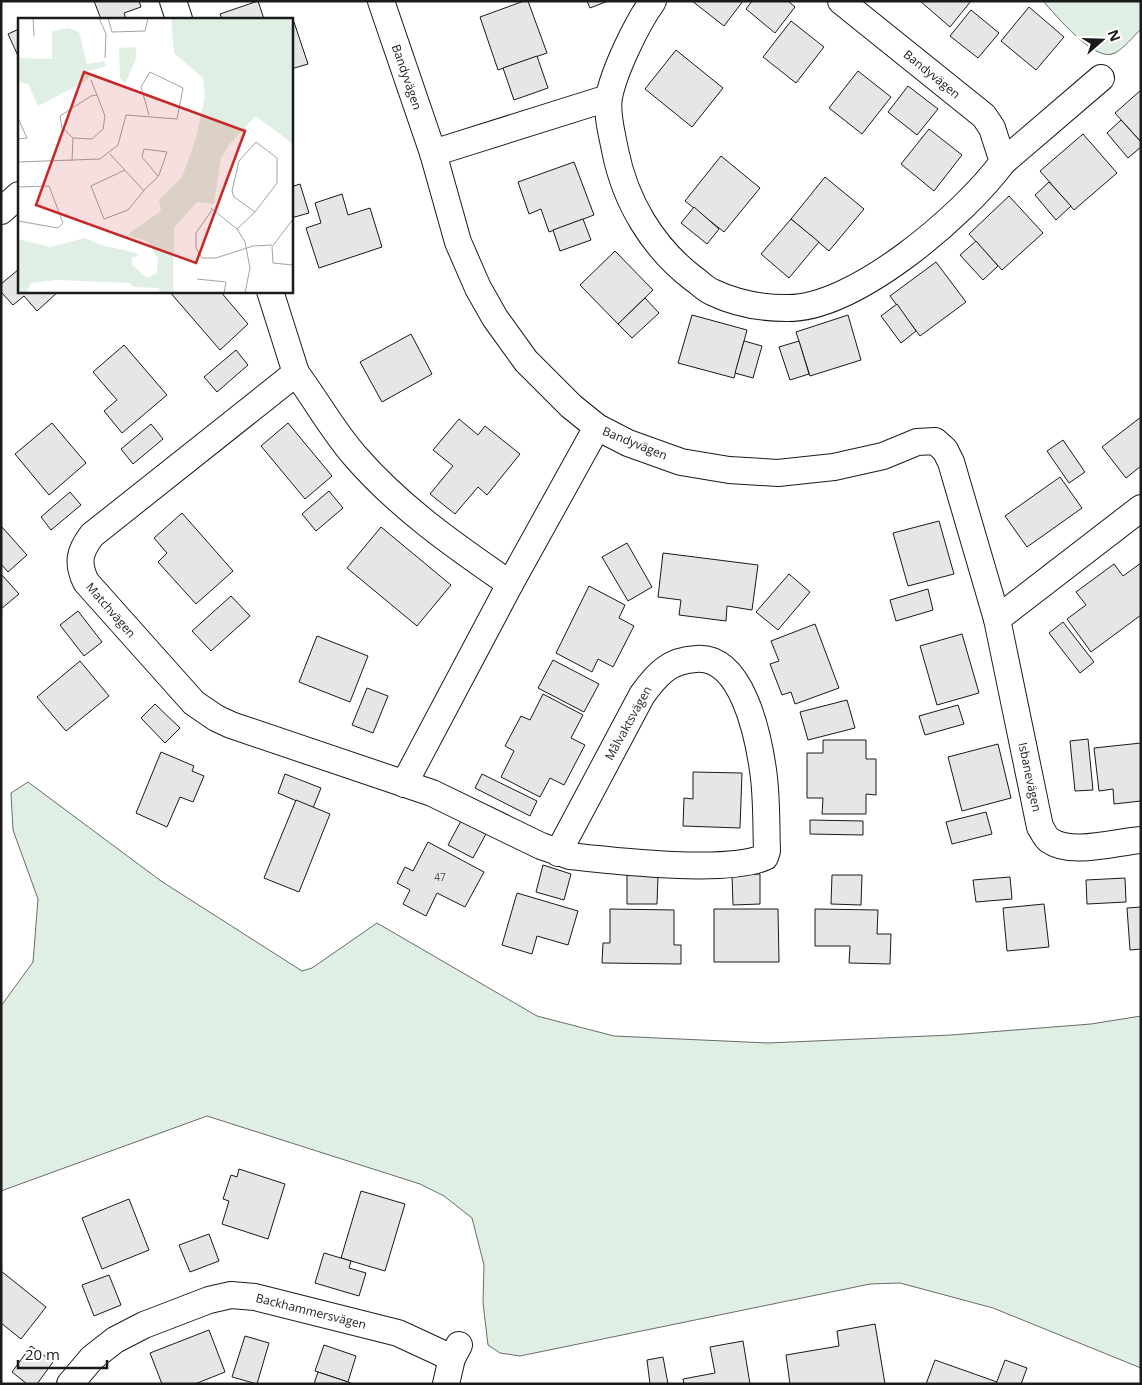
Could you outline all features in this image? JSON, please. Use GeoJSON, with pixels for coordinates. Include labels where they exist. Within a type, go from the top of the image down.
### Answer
{"type":"FeatureCollection","features":[{"type":"Feature","properties":{"kind":"street"},"geometry":{"type":"LineString","coordinates":[[173,1],[179,18]]}},
{"type":"Feature","properties":{"kind":"street","name":"Bandyvägen"},"geometry":{"type":"LineString","coordinates":[[381,1],[433,153],[458,242],[478,288],[495,318],[526,361],[571,406],[597,427],[628,443],[681,462],[729,470],[778,473],[834,468],[883,456],[917,442],[935,441]]}},
{"type":"Feature","properties":{"kind":"street"},"geometry":{"type":"LineString","coordinates":[[653,1],[634,32],[608,98],[610,128],[616,160],[626,189],[638,217],[662,250],[710,291],[732,300],[762,307],[787,309],[815,304],[843,296],[870,280],[972,200],[1002,162],[1101,78]]}},
{"type":"Feature","properties":{"kind":"street","name":"Bandyvägen"},"geometry":{"type":"LineString","coordinates":[[841,1],[984,116],[992,128],[1002,162]]}},
{"type":"Feature","properties":{"kind":"street"},"geometry":{"type":"LineString","coordinates":[[433,153],[608,98]]}},
{"type":"Feature","properties":{"kind":"street"},"geometry":{"type":"LineString","coordinates":[[1,211],[18,196]]}},
{"type":"Feature","properties":{"kind":"street"},"geometry":{"type":"LineString","coordinates":[[270,292],[296,373],[354,454],[384,487],[433,530],[510,584]]}},
{"type":"Feature","properties":{"kind":"street","name":"Matchvägen"},"geometry":{"type":"LineString","coordinates":[[296,373],[92,536],[83,546],[78,561],[86,582],[203,711],[230,725],[404,784]]}},
{"type":"Feature","properties":{"kind":"street"},"geometry":{"type":"LineString","coordinates":[[404,784],[510,584],[597,427]]}},
{"type":"Feature","properties":{"kind":"street","name":"Isbanevägen"},"geometry":{"type":"LineString","coordinates":[[935,441],[945,450],[952,462],[997,619],[1040,827],[1047,839],[1060,846],[1074,848],[1141,840]]}},
{"type":"Feature","properties":{"kind":"street"},"geometry":{"type":"LineString","coordinates":[[997,619],[1141,508]]}},
{"type":"Feature","properties":{"kind":"street","name":"Målvaktsvägen"},"geometry":{"type":"LineString","coordinates":[[404,784],[432,793],[558,853],[659,863],[728,865],[765,857],[767,851],[764,771],[754,727],[744,700],[737,683],[726,669],[715,661],[700,658],[684,659],[670,664],[656,675],[642,695],[558,853]]}},
{"type":"Feature","properties":{"kind":"street","name":"Backhammersvägen"},"geometry":{"type":"LineString","coordinates":[[70,1384],[92,1358],[115,1340],[173,1314],[231,1295],[255,1297],[398,1333],[456,1351],[446,1384]]}},
{"type":"Feature","properties":{"kind":"green space"},"geometry":{"type":"Polygon","coordinates":[[[1043,1],[1141,1],[1141,29],[1118,51],[1107,54],[1097,51],[1076,36],[1043,1]]]}},
{"type":"Feature","properties":{"kind":"green space"},"geometry":{"type":"Polygon","coordinates":[[[28,782],[161,881],[302,971],[312,968],[377,923],[537,1016],[614,1036],[768,1043],[951,1035],[1091,1024],[1141,1016],[1141,1368],[993,1308],[900,1283],[870,1284],[520,1356],[500,1353],[488,1345],[483,1303],[484,1265],[472,1218],[444,1196],[420,1184],[207,1116],[1,1191],[1,1006],[33,962],[38,899],[13,830],[11,793],[28,782]]]}},
{"type":"Feature","properties":{"kind":"building"},"geometry":{"type":"Polygon","coordinates":[[[94,1],[139,1],[141,7],[124,13],[126,18],[101,18],[94,1]]]}},
{"type":"Feature","properties":{"kind":"building"},"geometry":{"type":"Polygon","coordinates":[[[258,1],[264,18],[222,18],[220,14],[258,1]]]}},
{"type":"Feature","properties":{"kind":"building"},"geometry":{"type":"Polygon","coordinates":[[[528,1],[547,53],[498,70],[480,17],[528,1]]]}},
{"type":"Feature","properties":{"kind":"building"},"geometry":{"type":"Polygon","coordinates":[[[587,1],[608,1],[590,8],[587,1]]]}},
{"type":"Feature","properties":{"kind":"building"},"geometry":{"type":"Polygon","coordinates":[[[692,1],[743,1],[724,26],[692,1]]]}},
{"type":"Feature","properties":{"kind":"building"},"geometry":{"type":"Polygon","coordinates":[[[752,1],[788,1],[795,7],[775,33],[746,9],[752,1]]]}},
{"type":"Feature","properties":{"kind":"building"},"geometry":{"type":"Polygon","coordinates":[[[920,1],[971,1],[950,27],[920,1]]]}},
{"type":"Feature","properties":{"kind":"building"},"geometry":{"type":"Polygon","coordinates":[[[1029,7],[1064,37],[1036,70],[1001,41],[1029,7]]]}},
{"type":"Feature","properties":{"kind":"building"},"geometry":{"type":"Polygon","coordinates":[[[971,10],[999,33],[978,58],[950,36],[971,10]]]}},
{"type":"Feature","properties":{"kind":"building"},"geometry":{"type":"Polygon","coordinates":[[[791,21],[824,47],[796,83],[763,57],[791,21]]]}},
{"type":"Feature","properties":{"kind":"building"},"geometry":{"type":"Polygon","coordinates":[[[294,22],[308,64],[292,69],[292,23],[294,22]]]}},
{"type":"Feature","properties":{"kind":"building"},"geometry":{"type":"Polygon","coordinates":[[[18,29],[18,56],[8,34],[18,29]]]}},
{"type":"Feature","properties":{"kind":"building"},"geometry":{"type":"Polygon","coordinates":[[[676,50],[723,88],[692,127],[645,89],[676,50]]]}},
{"type":"Feature","properties":{"kind":"building"},"geometry":{"type":"Polygon","coordinates":[[[537,56],[548,88],[514,100],[503,68],[537,56]]]}},
{"type":"Feature","properties":{"kind":"building"},"geometry":{"type":"Polygon","coordinates":[[[858,71],[891,97],[862,134],[829,108],[858,71]]]}},
{"type":"Feature","properties":{"kind":"building"},"geometry":{"type":"Polygon","coordinates":[[[908,86],[938,109],[917,135],[888,112],[908,86]]]}},
{"type":"Feature","properties":{"kind":"building"},"geometry":{"type":"Polygon","coordinates":[[[1141,90],[1141,142],[1115,113],[1141,90]]]}},
{"type":"Feature","properties":{"kind":"building"},"geometry":{"type":"Polygon","coordinates":[[[1121,120],[1141,142],[1141,147],[1128,158],[1107,133],[1121,120]]]}},
{"type":"Feature","properties":{"kind":"building"},"geometry":{"type":"Polygon","coordinates":[[[929,129],[962,155],[934,191],[901,164],[929,129]]]}},
{"type":"Feature","properties":{"kind":"building"},"geometry":{"type":"Polygon","coordinates":[[[1083,134],[1117,173],[1074,210],[1040,171],[1083,134]]]}},
{"type":"Feature","properties":{"kind":"building"},"geometry":{"type":"Polygon","coordinates":[[[721,156],[760,188],[724,232],[685,201],[721,156]]]}},
{"type":"Feature","properties":{"kind":"building"},"geometry":{"type":"Polygon","coordinates":[[[574,162],[594,215],[549,232],[541,209],[529,214],[518,182],[574,162]]]}},
{"type":"Feature","properties":{"kind":"building"},"geometry":{"type":"Polygon","coordinates":[[[825,177],[864,209],[829,251],[791,219],[825,177]]]}},
{"type":"Feature","properties":{"kind":"building"},"geometry":{"type":"Polygon","coordinates":[[[1049,182],[1071,206],[1056,220],[1035,195],[1049,182]]]}},
{"type":"Feature","properties":{"kind":"building"},"geometry":{"type":"Polygon","coordinates":[[[300,184],[309,213],[292,218],[292,187],[300,184]]]}},
{"type":"Feature","properties":{"kind":"building"},"geometry":{"type":"Polygon","coordinates":[[[342,194],[348,215],[370,208],[382,247],[319,268],[306,228],[321,223],[315,203],[342,194]]]}},
{"type":"Feature","properties":{"kind":"building"},"geometry":{"type":"Polygon","coordinates":[[[1009,196],[1043,233],[1002,270],[969,234],[1009,196]]]}},
{"type":"Feature","properties":{"kind":"building"},"geometry":{"type":"Polygon","coordinates":[[[694,207],[719,229],[707,244],[681,223],[694,207]]]}},
{"type":"Feature","properties":{"kind":"building"},"geometry":{"type":"Polygon","coordinates":[[[583,219],[591,240],[560,251],[553,230],[583,219]]]}},
{"type":"Feature","properties":{"kind":"building"},"geometry":{"type":"Polygon","coordinates":[[[791,219],[819,242],[789,278],[761,254],[791,219]]]}},
{"type":"Feature","properties":{"kind":"building"},"geometry":{"type":"Polygon","coordinates":[[[976,241],[998,266],[983,280],[960,255],[976,241]]]}},
{"type":"Feature","properties":{"kind":"building"},"geometry":{"type":"Polygon","coordinates":[[[615,251],[653,290],[618,324],[580,285],[615,251]]]}},
{"type":"Feature","properties":{"kind":"building"},"geometry":{"type":"Polygon","coordinates":[[[936,262],[966,302],[920,336],[890,296],[936,262]]]}},
{"type":"Feature","properties":{"kind":"building"},"geometry":{"type":"Polygon","coordinates":[[[18,270],[18,292],[58,292],[37,311],[24,296],[13,305],[1,292],[1,284],[18,270]]]}},
{"type":"Feature","properties":{"kind":"building"},"geometry":{"type":"Polygon","coordinates":[[[170,292],[221,292],[248,324],[220,350],[170,292]]]}},
{"type":"Feature","properties":{"kind":"building"},"geometry":{"type":"Polygon","coordinates":[[[645,298],[659,313],[632,338],[618,324],[645,298]]]}},
{"type":"Feature","properties":{"kind":"building"},"geometry":{"type":"Polygon","coordinates":[[[897,304],[916,331],[901,343],[881,316],[897,304]]]}},
{"type":"Feature","properties":{"kind":"building"},"geometry":{"type":"Polygon","coordinates":[[[692,315],[747,330],[734,378],[678,363],[692,315]]]}},
{"type":"Feature","properties":{"kind":"building"},"geometry":{"type":"Polygon","coordinates":[[[848,315],[861,360],[810,376],[796,332],[848,315]]]}},
{"type":"Feature","properties":{"kind":"building"},"geometry":{"type":"Polygon","coordinates":[[[411,334],[432,374],[382,402],[360,362],[411,334]]]}},
{"type":"Feature","properties":{"kind":"building"},"geometry":{"type":"Polygon","coordinates":[[[744,341],[762,346],[753,378],[735,373],[744,341]]]}},
{"type":"Feature","properties":{"kind":"building"},"geometry":{"type":"Polygon","coordinates":[[[799,341],[809,374],[790,380],[779,347],[799,341]]]}},
{"type":"Feature","properties":{"kind":"building"},"geometry":{"type":"Polygon","coordinates":[[[124,345],[167,395],[122,433],[104,411],[117,400],[93,372],[124,345]]]}},
{"type":"Feature","properties":{"kind":"building"},"geometry":{"type":"Polygon","coordinates":[[[236,350],[248,365],[217,392],[204,377],[236,350]]]}},
{"type":"Feature","properties":{"kind":"building"},"geometry":{"type":"Polygon","coordinates":[[[1141,417],[1141,466],[1126,478],[1102,447],[1141,417]]]}},
{"type":"Feature","properties":{"kind":"building"},"geometry":{"type":"Polygon","coordinates":[[[459,419],[478,435],[485,426],[520,454],[487,495],[478,487],[455,514],[430,494],[453,466],[433,450],[459,419]]]}},
{"type":"Feature","properties":{"kind":"building"},"geometry":{"type":"Polygon","coordinates":[[[52,423],[86,463],[49,495],[15,454],[52,423]]]}},
{"type":"Feature","properties":{"kind":"building"},"geometry":{"type":"Polygon","coordinates":[[[288,423],[332,476],[305,499],[261,446],[288,423]]]}},
{"type":"Feature","properties":{"kind":"building"},"geometry":{"type":"Polygon","coordinates":[[[151,424],[163,439],[133,464],[121,449],[151,424]]]}},
{"type":"Feature","properties":{"kind":"building"},"geometry":{"type":"Polygon","coordinates":[[[1063,440],[1085,472],[1069,483],[1047,451],[1063,440]]]}},
{"type":"Feature","properties":{"kind":"building"},"geometry":{"type":"Polygon","coordinates":[[[1060,477],[1082,508],[1027,547],[1005,516],[1060,477]]]}},
{"type":"Feature","properties":{"kind":"building"},"geometry":{"type":"Polygon","coordinates":[[[329,491],[343,508],[316,531],[302,514],[329,491]]]}},
{"type":"Feature","properties":{"kind":"building"},"geometry":{"type":"Polygon","coordinates":[[[70,492],[81,505],[51,530],[41,517],[70,492]]]}},
{"type":"Feature","properties":{"kind":"building"},"geometry":{"type":"Polygon","coordinates":[[[182,513],[233,571],[196,604],[158,562],[167,553],[154,538],[182,513]]]}},
{"type":"Feature","properties":{"kind":"building"},"geometry":{"type":"Polygon","coordinates":[[[939,521],[954,574],[908,586],[893,533],[939,521]]]}},
{"type":"Feature","properties":{"kind":"building"},"geometry":{"type":"Polygon","coordinates":[[[1,526],[27,555],[8,572],[1,564],[1,526]]]}},
{"type":"Feature","properties":{"kind":"building"},"geometry":{"type":"Polygon","coordinates":[[[381,527],[451,585],[417,626],[347,568],[381,527]]]}},
{"type":"Feature","properties":{"kind":"building"},"geometry":{"type":"Polygon","coordinates":[[[627,543],[652,587],[628,601],[602,557],[627,543]]]}},
{"type":"Feature","properties":{"kind":"building"},"geometry":{"type":"Polygon","coordinates":[[[663,553],[758,565],[752,610],[727,606],[726,621],[679,615],[681,600],[658,597],[663,553]]]}},
{"type":"Feature","properties":{"kind":"building"},"geometry":{"type":"Polygon","coordinates":[[[1141,563],[1141,615],[1091,652],[1067,619],[1086,605],[1076,592],[1114,564],[1123,576],[1141,563]]]}},
{"type":"Feature","properties":{"kind":"building"},"geometry":{"type":"Polygon","coordinates":[[[1,574],[19,594],[1,609],[1,574]]]}},
{"type":"Feature","properties":{"kind":"building"},"geometry":{"type":"Polygon","coordinates":[[[789,574],[810,592],[778,630],[756,612],[789,574]]]}},
{"type":"Feature","properties":{"kind":"building"},"geometry":{"type":"Polygon","coordinates":[[[589,586],[625,605],[619,618],[634,626],[613,667],[598,659],[592,672],[556,653],[589,586]]]}},
{"type":"Feature","properties":{"kind":"building"},"geometry":{"type":"Polygon","coordinates":[[[928,589],[933,610],[896,621],[890,600],[928,589]]]}},
{"type":"Feature","properties":{"kind":"building"},"geometry":{"type":"Polygon","coordinates":[[[231,596],[250,616],[211,651],[192,631],[231,596]]]}},
{"type":"Feature","properties":{"kind":"building"},"geometry":{"type":"Polygon","coordinates":[[[78,611],[102,642],[84,656],[60,625],[78,611]]]}},
{"type":"Feature","properties":{"kind":"building"},"geometry":{"type":"Polygon","coordinates":[[[1063,622],[1094,662],[1080,673],[1049,633],[1063,622]]]}},
{"type":"Feature","properties":{"kind":"building"},"geometry":{"type":"Polygon","coordinates":[[[815,624],[839,688],[795,704],[791,692],[782,695],[770,664],[779,661],[771,641],[815,624]]]}},
{"type":"Feature","properties":{"kind":"building"},"geometry":{"type":"Polygon","coordinates":[[[962,634],[979,693],[937,705],[920,646],[962,634]]]}},
{"type":"Feature","properties":{"kind":"building"},"geometry":{"type":"Polygon","coordinates":[[[317,636],[368,656],[350,702],[299,682],[317,636]]]}},
{"type":"Feature","properties":{"kind":"building"},"geometry":{"type":"Polygon","coordinates":[[[553,660],[599,684],[584,712],[538,688],[553,660]]]}},
{"type":"Feature","properties":{"kind":"building"},"geometry":{"type":"Polygon","coordinates":[[[80,661],[109,696],[66,731],[37,697],[80,661]]]}},
{"type":"Feature","properties":{"kind":"building"},"geometry":{"type":"Polygon","coordinates":[[[367,688],[388,696],[373,733],[352,725],[367,688]]]}},
{"type":"Feature","properties":{"kind":"building"},"geometry":{"type":"Polygon","coordinates":[[[543,694],[583,715],[571,738],[585,745],[564,785],[550,778],[540,797],[501,777],[514,751],[505,746],[521,716],[530,720],[543,694]]]}},
{"type":"Feature","properties":{"kind":"building"},"geometry":{"type":"Polygon","coordinates":[[[847,700],[855,728],[808,740],[800,712],[847,700]]]}},
{"type":"Feature","properties":{"kind":"building"},"geometry":{"type":"Polygon","coordinates":[[[155,704],[180,728],[165,743],[141,718],[155,704]]]}},
{"type":"Feature","properties":{"kind":"building"},"geometry":{"type":"Polygon","coordinates":[[[958,705],[964,724],[925,735],[919,716],[958,705]]]}},
{"type":"Feature","properties":{"kind":"building"},"geometry":{"type":"Polygon","coordinates":[[[1088,739],[1093,790],[1075,791],[1070,741],[1088,739]]]}},
{"type":"Feature","properties":{"kind":"building"},"geometry":{"type":"Polygon","coordinates":[[[823,740],[866,740],[866,759],[876,759],[876,795],[866,794],[866,814],[822,814],[823,798],[807,798],[807,753],[823,753],[823,740]]]}},
{"type":"Feature","properties":{"kind":"building"},"geometry":{"type":"Polygon","coordinates":[[[1141,743],[1141,801],[1114,804],[1113,789],[1099,791],[1094,748],[1141,743]]]}},
{"type":"Feature","properties":{"kind":"building"},"geometry":{"type":"Polygon","coordinates":[[[998,744],[1011,798],[962,811],[948,757],[998,744]]]}},
{"type":"Feature","properties":{"kind":"building"},"geometry":{"type":"Polygon","coordinates":[[[161,752],[194,766],[192,771],[204,776],[193,802],[180,797],[167,827],[136,813],[161,752]]]}},
{"type":"Feature","properties":{"kind":"building"},"geometry":{"type":"Polygon","coordinates":[[[693,772],[742,773],[740,828],[683,826],[684,798],[693,799],[693,772]]]}},
{"type":"Feature","properties":{"kind":"building"},"geometry":{"type":"Polygon","coordinates":[[[285,774],[321,788],[313,808],[278,793],[285,774]]]}},
{"type":"Feature","properties":{"kind":"building"},"geometry":{"type":"Polygon","coordinates":[[[482,774],[537,801],[530,816],[475,788],[482,774]]]}},
{"type":"Feature","properties":{"kind":"building"},"geometry":{"type":"Polygon","coordinates":[[[296,800],[330,814],[299,892],[264,878],[296,800]]]}},
{"type":"Feature","properties":{"kind":"building"},"geometry":{"type":"Polygon","coordinates":[[[986,812],[992,834],[952,844],[946,822],[986,812]]]}},
{"type":"Feature","properties":{"kind":"building"},"geometry":{"type":"Polygon","coordinates":[[[810,820],[863,821],[863,835],[810,834],[810,820]]]}},
{"type":"Feature","properties":{"kind":"building"},"geometry":{"type":"Polygon","coordinates":[[[461,821],[486,834],[473,858],[448,845],[461,821]]]}},
{"type":"Feature","properties":{"kind":"building"},"geometry":{"type":"Polygon","coordinates":[[[428,842],[484,872],[465,907],[437,893],[426,916],[403,904],[410,890],[397,883],[405,867],[413,871],[428,842]]]}},
{"type":"Feature","properties":{"kind":"building"},"geometry":{"type":"Polygon","coordinates":[[[543,865],[571,874],[564,900],[536,892],[543,865]]]}},
{"type":"Feature","properties":{"kind":"building"},"geometry":{"type":"Polygon","coordinates":[[[760,874],[760,904],[733,905],[732,875],[760,874]]]}},
{"type":"Feature","properties":{"kind":"building"},"geometry":{"type":"Polygon","coordinates":[[[627,875],[658,875],[657,904],[627,904],[627,875]]]}},
{"type":"Feature","properties":{"kind":"building"},"geometry":{"type":"Polygon","coordinates":[[[832,875],[862,875],[861,905],[831,904],[832,875]]]}},
{"type":"Feature","properties":{"kind":"building"},"geometry":{"type":"Polygon","coordinates":[[[1010,877],[1012,899],[976,902],[973,880],[1010,877]]]}},
{"type":"Feature","properties":{"kind":"building"},"geometry":{"type":"Polygon","coordinates":[[[1125,878],[1126,902],[1087,904],[1086,880],[1125,878]]]}},
{"type":"Feature","properties":{"kind":"building"},"geometry":{"type":"Polygon","coordinates":[[[517,893],[578,911],[568,945],[537,936],[532,954],[502,945],[517,893]]]}},
{"type":"Feature","properties":{"kind":"building"},"geometry":{"type":"Polygon","coordinates":[[[1044,904],[1049,947],[1007,951],[1003,908],[1044,904]]]}},
{"type":"Feature","properties":{"kind":"building"},"geometry":{"type":"Polygon","coordinates":[[[1141,907],[1141,949],[1130,950],[1127,908],[1141,907]]]}},
{"type":"Feature","properties":{"kind":"building"},"geometry":{"type":"Polygon","coordinates":[[[610,909],[674,910],[674,945],[681,945],[681,964],[602,963],[603,943],[610,943],[610,909]]]}},
{"type":"Feature","properties":{"kind":"building"},"geometry":{"type":"Polygon","coordinates":[[[714,909],[778,909],[779,962],[714,962],[714,909]]]}},
{"type":"Feature","properties":{"kind":"building"},"geometry":{"type":"Polygon","coordinates":[[[815,909],[878,910],[877,934],[891,934],[890,964],[849,963],[850,946],[815,946],[815,909]]]}},
{"type":"Feature","properties":{"kind":"building"},"geometry":{"type":"Polygon","coordinates":[[[239,1169],[285,1184],[268,1239],[222,1224],[229,1201],[223,1199],[231,1175],[237,1177],[239,1169]]]}},
{"type":"Feature","properties":{"kind":"building"},"geometry":{"type":"Polygon","coordinates":[[[361,1191],[405,1204],[385,1271],[341,1258],[361,1191]]]}},
{"type":"Feature","properties":{"kind":"building"},"geometry":{"type":"Polygon","coordinates":[[[129,1199],[149,1250],[102,1269],[82,1218],[129,1199]]]}},
{"type":"Feature","properties":{"kind":"building"},"geometry":{"type":"Polygon","coordinates":[[[209,1234],[219,1261],[190,1272],[179,1245],[209,1234]]]}},
{"type":"Feature","properties":{"kind":"building"},"geometry":{"type":"Polygon","coordinates":[[[324,1253],[351,1261],[349,1268],[366,1273],[359,1296],[315,1283],[324,1253]]]}},
{"type":"Feature","properties":{"kind":"building"},"geometry":{"type":"Polygon","coordinates":[[[1,1271],[46,1307],[21,1339],[1,1323],[1,1271]]]}},
{"type":"Feature","properties":{"kind":"building"},"geometry":{"type":"Polygon","coordinates":[[[109,1275],[121,1305],[94,1316],[82,1285],[109,1275]]]}},
{"type":"Feature","properties":{"kind":"building"},"geometry":{"type":"Polygon","coordinates":[[[875,1324],[885,1384],[790,1384],[786,1355],[839,1346],[837,1331],[875,1324]]]}},
{"type":"Feature","properties":{"kind":"building"},"geometry":{"type":"Polygon","coordinates":[[[209,1330],[225,1372],[195,1384],[162,1384],[150,1353],[209,1330]]]}},
{"type":"Feature","properties":{"kind":"building"},"geometry":{"type":"Polygon","coordinates":[[[245,1336],[269,1343],[257,1384],[232,1377],[245,1336]]]}},
{"type":"Feature","properties":{"kind":"building"},"geometry":{"type":"Polygon","coordinates":[[[743,1341],[750,1384],[684,1384],[683,1379],[715,1373],[710,1347],[743,1341]]]}},
{"type":"Feature","properties":{"kind":"building"},"geometry":{"type":"Polygon","coordinates":[[[324,1345],[356,1356],[348,1382],[315,1371],[324,1345]]]}},
{"type":"Feature","properties":{"kind":"building"},"geometry":{"type":"Polygon","coordinates":[[[31,1346],[53,1362],[37,1384],[27,1384],[12,1372],[31,1346]]]}},
{"type":"Feature","properties":{"kind":"building"},"geometry":{"type":"Polygon","coordinates":[[[663,1357],[668,1384],[650,1384],[647,1360],[663,1357]]]}},
{"type":"Feature","properties":{"kind":"building"},"geometry":{"type":"Polygon","coordinates":[[[935,1360],[997,1382],[996,1384],[926,1384],[935,1360]]]}},
{"type":"Feature","properties":{"kind":"building"},"geometry":{"type":"Polygon","coordinates":[[[1005,1360],[1027,1368],[1021,1384],[996,1384],[1005,1360]]]}},
{"type":"Feature","properties":{"kind":"building"},"geometry":{"type":"Polygon","coordinates":[[[318,1372],[348,1382],[353,1384],[314,1384],[318,1372]]]}}]}
